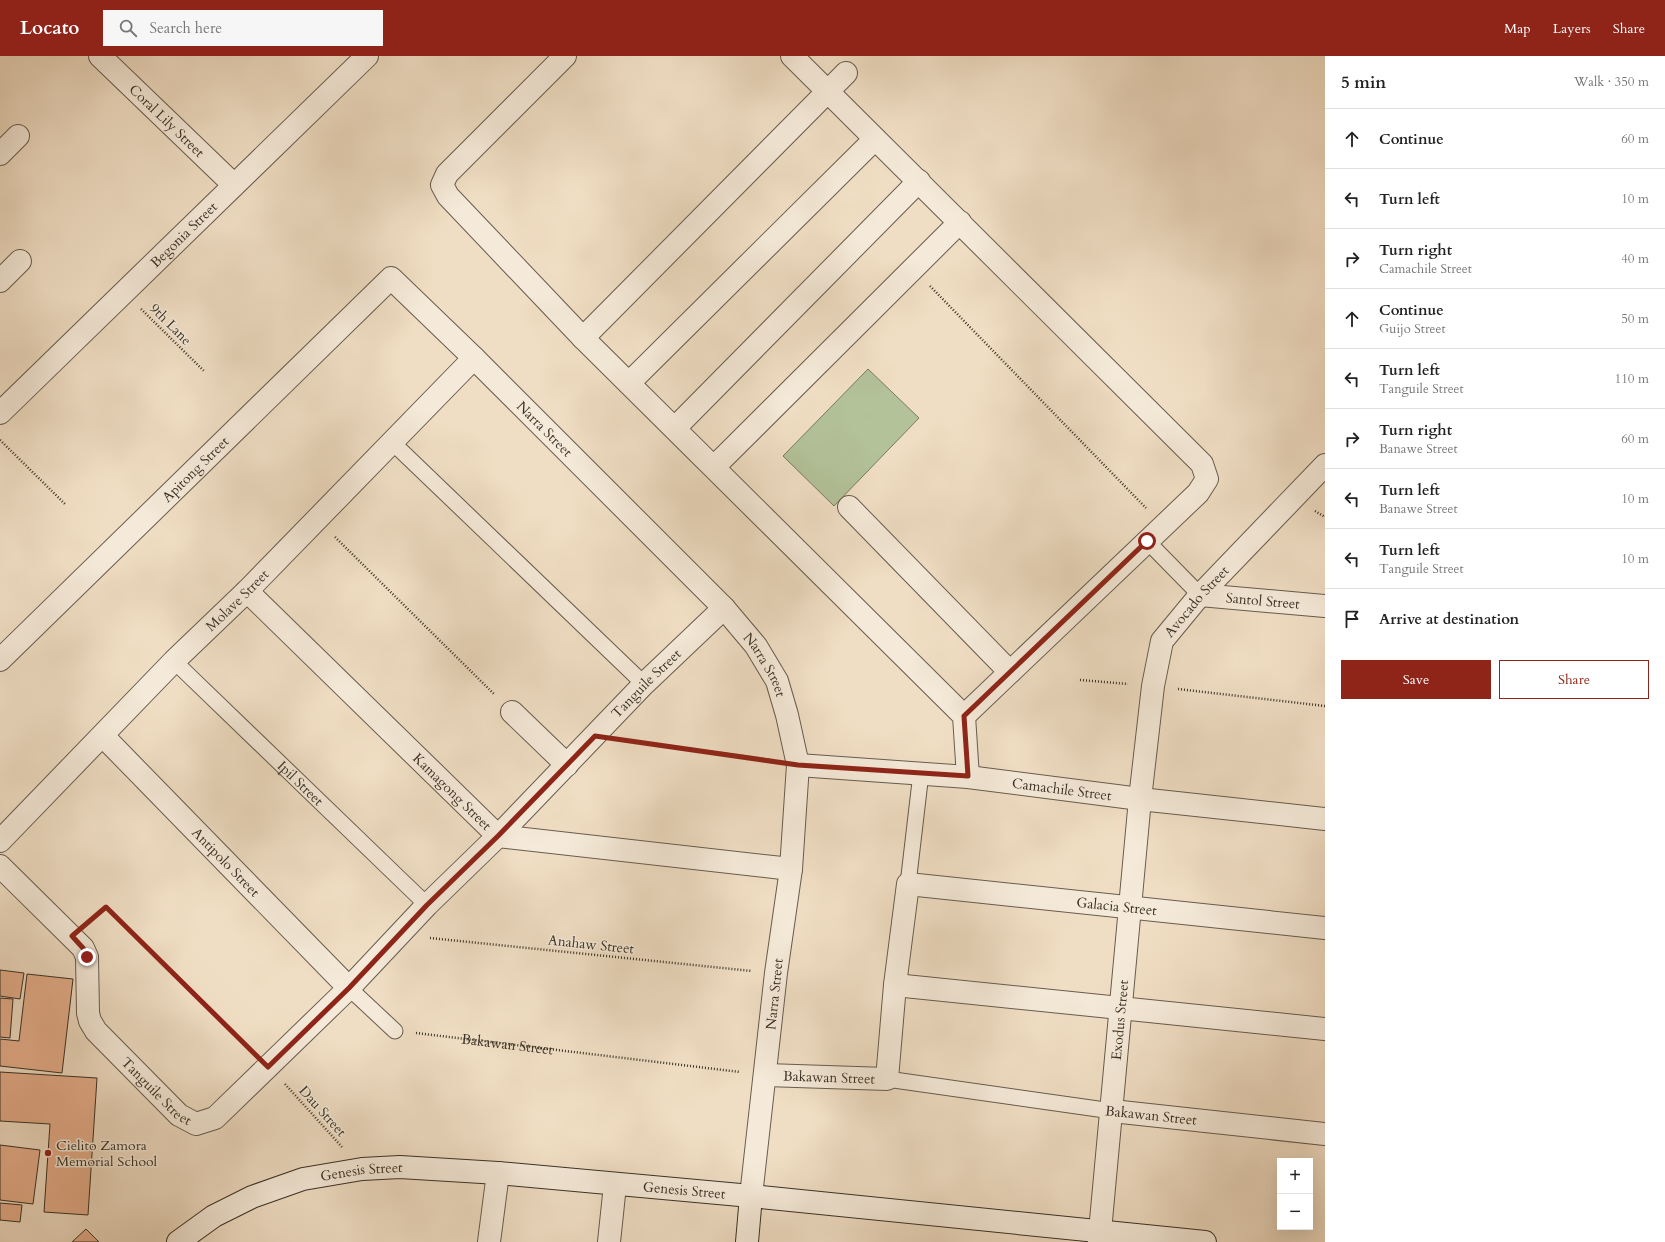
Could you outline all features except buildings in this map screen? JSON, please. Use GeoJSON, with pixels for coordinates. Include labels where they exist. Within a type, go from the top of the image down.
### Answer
{"type":"FeatureCollection","features":[{"type":"Feature","properties":{"kind":"street","name":"Coral Lily Street"},"geometry":{"type":"LineString","coordinates":[[100,56],[234,185]]}},
{"type":"Feature","properties":{"kind":"street","name":"Begonia Street"},"geometry":{"type":"LineString","coordinates":[[2,406],[124,292],[367,56]]}},
{"type":"Feature","properties":{"kind":"street"},"geometry":{"type":"LineString","coordinates":[[565,56],[447,174],[442,185],[448,196],[583,338],[964,716],[968,776]]}},
{"type":"Feature","properties":{"kind":"street"},"geometry":{"type":"LineString","coordinates":[[792,56],[1202,464],[1207,479],[1198,493],[964,716]]}},
{"type":"Feature","properties":{"kind":"street"},"geometry":{"type":"LineString","coordinates":[[583,338],[846,73]]}},
{"type":"Feature","properties":{"kind":"street"},"geometry":{"type":"LineString","coordinates":[[0,154],[18,136]]}},
{"type":"Feature","properties":{"kind":"street"},"geometry":{"type":"LineString","coordinates":[[629,383],[875,139]]}},
{"type":"Feature","properties":{"kind":"street"},"geometry":{"type":"LineString","coordinates":[[674,428],[919,182]]}},
{"type":"Feature","properties":{"kind":"street"},"geometry":{"type":"LineString","coordinates":[[714,467],[960,222]]}},
{"type":"Feature","properties":{"kind":"street"},"geometry":{"type":"LineString","coordinates":[[0,280],[20,260]]}},
{"type":"Feature","properties":{"kind":"street","name":"Narra Street"},"geometry":{"type":"LineString","coordinates":[[391,278],[474,358],[724,608],[756,646],[776,681],[788,715],[798,765],[791,869],[776,973],[747,1242]]}},
{"type":"Feature","properties":{"kind":"street","name":"Apitong Street"},"geometry":{"type":"LineString","coordinates":[[0,660],[391,278]]}},
{"type":"Feature","properties":{"kind":"street","name":"Molave Street"},"geometry":{"type":"LineString","coordinates":[[0,841],[174,661],[247,591],[474,358]]}},
{"type":"Feature","properties":{"kind":"street","name":"Avocado Street"},"geometry":{"type":"LineString","coordinates":[[1140,799],[1154,686],[1162,641],[1200,595],[1325,465]]}},
{"type":"Feature","properties":{"kind":"street"},"geometry":{"type":"LineString","coordinates":[[849,507],[1010,672]]}},
{"type":"Feature","properties":{"kind":"street","name":"Kamagong Street"},"geometry":{"type":"LineString","coordinates":[[247,591],[498,836],[791,869]]}},
{"type":"Feature","properties":{"kind":"street","name":"Santol Street"},"geometry":{"type":"LineString","coordinates":[[1200,595],[1325,606]]}},
{"type":"Feature","properties":{"kind":"street","name":"Tanguile Street"},"geometry":{"type":"LineString","coordinates":[[0,866],[83,948],[87,957],[88,1013],[90,1021],[96,1031],[180,1115],[196,1124],[215,1118],[349,988],[427,905],[498,836],[644,684],[724,608]]}},
{"type":"Feature","properties":{"kind":"street"},"geometry":{"type":"LineString","coordinates":[[512,712],[567,765]]}},
{"type":"Feature","properties":{"kind":"street","name":"Antipolo Street"},"geometry":{"type":"LineString","coordinates":[[103,736],[349,988]]}},
{"type":"Feature","properties":{"kind":"street","name":"Camachile Street"},"geometry":{"type":"LineString","coordinates":[[798,765],[968,776],[1140,799],[1325,819]]}},
{"type":"Feature","properties":{"kind":"street","name":"Exodus Street"},"geometry":{"type":"LineString","coordinates":[[1099,1237],[1112,1111],[1140,799]]}},
{"type":"Feature","properties":{"kind":"street"},"geometry":{"type":"LineString","coordinates":[[887,1079],[894,985],[908,884]]}},
{"type":"Feature","properties":{"kind":"street","name":"Galacia Street"},"geometry":{"type":"LineString","coordinates":[[908,884],[1131,906],[1325,928]]}},
{"type":"Feature","properties":{"kind":"street"},"geometry":{"type":"LineString","coordinates":[[894,985],[1325,1029]]}},
{"type":"Feature","properties":{"kind":"street","name":"Bakawan Street"},"geometry":{"type":"LineString","coordinates":[[766,1075],[887,1079]]}},
{"type":"Feature","properties":{"kind":"street","name":"Bakawan Street"},"geometry":{"type":"LineString","coordinates":[[1112,1111],[1325,1134]]}},
{"type":"Feature","properties":{"kind":"street","name":"Genesis Street"},"geometry":{"type":"LineString","coordinates":[[178,1242],[214,1216],[252,1197],[303,1179],[362,1169],[400,1167],[498,1173],[614,1185],[751,1196],[1099,1237],[1205,1242]]}},
{"type":"Feature","properties":{"kind":"street"},"geometry":{"type":"LineString","coordinates":[[490,1242],[498,1173]]}},
{"type":"Feature","properties":{"kind":"street"},"geometry":{"type":"LineString","coordinates":[[609,1242],[614,1185]]}},
{"type":"Feature","properties":{"kind":"lane"},"geometry":{"type":"LineString","coordinates":[[392,442],[644,684]]}},
{"type":"Feature","properties":{"kind":"lane"},"geometry":{"type":"LineString","coordinates":[[1147,541],[1200,595]]}},
{"type":"Feature","properties":{"kind":"lane","name":"Ipil Street"},"geometry":{"type":"LineString","coordinates":[[174,661],[427,905]]}},
{"type":"Feature","properties":{"kind":"lane"},"geometry":{"type":"LineString","coordinates":[[908,884],[921,773]]}},
{"type":"Feature","properties":{"kind":"lane"},"geometry":{"type":"LineString","coordinates":[[349,988],[395,1031]]}},
{"type":"Feature","properties":{"kind":"lane","name":"Bakawan Street"},"geometry":{"type":"LineString","coordinates":[[887,1079],[1112,1111]]}},
{"type":"Feature","properties":{"kind":"path"},"geometry":{"type":"LineString","coordinates":[[913,269],[1163,526]]}},
{"type":"Feature","properties":{"kind":"path","name":"9th Lane"},"geometry":{"type":"LineString","coordinates":[[124,292],[204,370]]}},
{"type":"Feature","properties":{"kind":"path"},"geometry":{"type":"LineString","coordinates":[[0,440],[66,505]]}},
{"type":"Feature","properties":{"kind":"path"},"geometry":{"type":"LineString","coordinates":[[317,520],[512,712]]}},
{"type":"Feature","properties":{"kind":"path"},"geometry":{"type":"LineString","coordinates":[[1080,680],[1154,686],[1325,706]]}},
{"type":"Feature","properties":{"kind":"path"},"geometry":{"type":"LineString","coordinates":[[595,736],[798,765]]}},
{"type":"Feature","properties":{"kind":"path","name":"Dau Street"},"geometry":{"type":"LineString","coordinates":[[72,936],[106,907],[268,1067],[362,1169]]}},
{"type":"Feature","properties":{"kind":"path","name":"Anahaw Street"},"geometry":{"type":"LineString","coordinates":[[408,926],[420,937],[776,973]]}},
{"type":"Feature","properties":{"kind":"path","name":"Bakawan Street"},"geometry":{"type":"LineString","coordinates":[[395,1031],[766,1075]]}},
{"type":"Feature","properties":{"kind":"green space"},"geometry":{"type":"Polygon","coordinates":[[[868,369],[919,418],[834,506],[783,456],[868,369]]]}},
{"type":"Feature","properties":{"kind":"place","name":"Cielito Zamora Memorial School"},"geometry":{"type":"Point","coordinates":[48,1153]}},
{"type":"Feature","properties":{"kind":"route"},"geometry":{"type":"LineString","coordinates":[[87,957],[83,948],[72,936],[106,907],[268,1067],[349,988],[427,905],[498,836],[595,736],[772,760],[798,765],[968,776],[964,716],[1147,541]]}}]}
